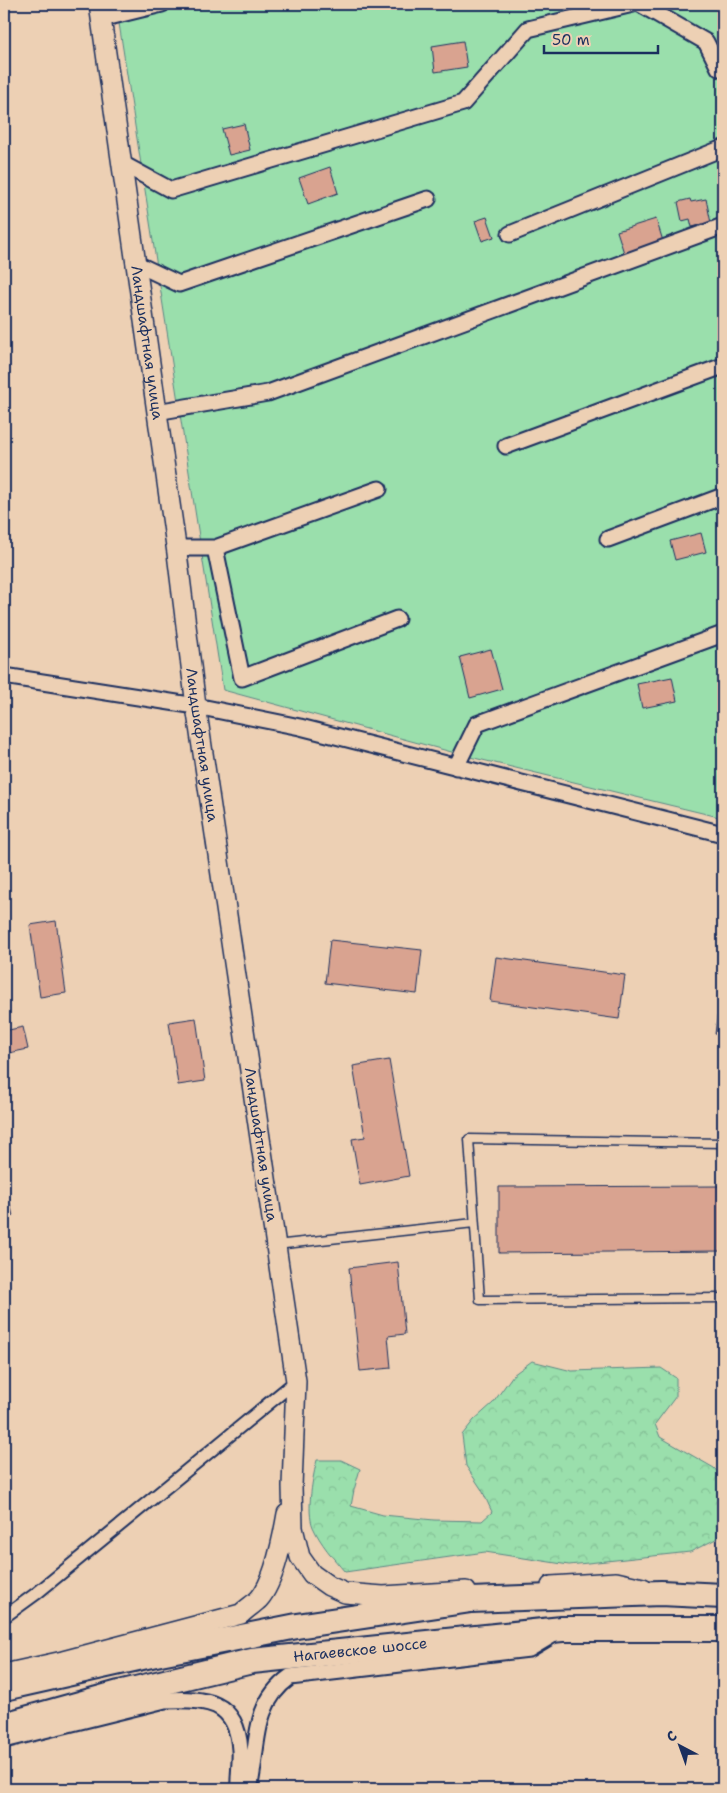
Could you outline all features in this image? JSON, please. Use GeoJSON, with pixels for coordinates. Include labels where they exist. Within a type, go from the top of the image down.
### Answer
{"type":"FeatureCollection","features":[{"type":"Feature","properties":{"kind":"main road","name":"Нагаевское шоссе"},"geometry":{"type":"LineString","coordinates":[[4,1688],[160,1653],[297,1626],[462,1602],[661,1593],[723,1596]]}},
{"type":"Feature","properties":{"kind":"main road","name":"Нагаевское шоссе"},"geometry":{"type":"LineString","coordinates":[[4,1725],[119,1693],[252,1661],[562,1629],[723,1629]]}},
{"type":"Feature","properties":{"kind":"street"},"geometry":{"type":"LineString","coordinates":[[100,12],[162,4]]}},
{"type":"Feature","properties":{"kind":"street"},"geometry":{"type":"LineString","coordinates":[[121,164],[171,190],[463,103],[528,29],[633,4]]}},
{"type":"Feature","properties":{"kind":"street"},"geometry":{"type":"LineString","coordinates":[[640,4],[706,42],[719,68],[723,67]]}},
{"type":"Feature","properties":{"kind":"street","name":"Ландшафтная улица"},"geometry":{"type":"LineString","coordinates":[[100,12],[176,548],[196,706],[296,1381],[292,1486]]}},
{"type":"Feature","properties":{"kind":"street"},"geometry":{"type":"LineString","coordinates":[[510,234],[723,148]]}},
{"type":"Feature","properties":{"kind":"street"},"geometry":{"type":"LineString","coordinates":[[135,263],[178,284],[428,199]]}},
{"type":"Feature","properties":{"kind":"street"},"geometry":{"type":"LineString","coordinates":[[156,412],[268,393],[723,226]]}},
{"type":"Feature","properties":{"kind":"street"},"geometry":{"type":"LineString","coordinates":[[506,446],[723,366]]}},
{"type":"Feature","properties":{"kind":"street"},"geometry":{"type":"LineString","coordinates":[[176,548],[215,548],[379,489]]}},
{"type":"Feature","properties":{"kind":"street"},"geometry":{"type":"LineString","coordinates":[[608,539],[723,496]]}},
{"type":"Feature","properties":{"kind":"street"},"geometry":{"type":"LineString","coordinates":[[215,548],[242,678],[397,619]]}},
{"type":"Feature","properties":{"kind":"street"},"geometry":{"type":"LineString","coordinates":[[456,767],[477,724],[723,634]]}},
{"type":"Feature","properties":{"kind":"street"},"geometry":{"type":"LineString","coordinates":[[4,676],[196,706],[300,727],[723,834]]}},
{"type":"Feature","properties":{"kind":"street"},"geometry":{"type":"LineString","coordinates":[[4,1617],[37,1593],[296,1381]]}},
{"type":"Feature","properties":{"kind":"street"},"geometry":{"type":"LineString","coordinates":[[292,1486],[293,1528],[300,1557],[312,1574],[329,1586],[345,1593],[383,1596],[616,1582],[661,1593]]}},
{"type":"Feature","properties":{"kind":"street"},"geometry":{"type":"LineString","coordinates":[[4,1674],[63,1661],[241,1614],[259,1598],[271,1576],[282,1537],[292,1486]]}},
{"type":"Feature","properties":{"kind":"street"},"geometry":{"type":"LineString","coordinates":[[249,1789],[261,1718],[267,1700],[279,1685],[290,1677],[529,1649],[562,1629]]}},
{"type":"Feature","properties":{"kind":"street"},"geometry":{"type":"LineString","coordinates":[[4,1740],[164,1700],[191,1699],[209,1701],[224,1710],[236,1728],[240,1750],[239,1789]]}},
{"type":"Feature","properties":{"kind":"lane"},"geometry":{"type":"LineString","coordinates":[[723,1143],[469,1139],[480,1300],[723,1298]]}},
{"type":"Feature","properties":{"kind":"lane"},"geometry":{"type":"LineString","coordinates":[[276,1245],[474,1223]]}},
{"type":"Feature","properties":{"kind":"green space"},"geometry":{"type":"Polygon","coordinates":[[[116,4],[723,4],[723,818],[470,757],[223,690],[116,4]]]}},
{"type":"Feature","properties":{"kind":"green space"},"geometry":{"type":"Polygon","coordinates":[[[532,1361],[572,1371],[661,1368],[676,1378],[676,1396],[655,1424],[660,1437],[714,1468],[723,1478],[723,1528],[716,1539],[690,1552],[569,1565],[485,1552],[345,1572],[323,1545],[311,1520],[311,1494],[317,1460],[341,1460],[360,1469],[351,1506],[383,1515],[434,1520],[482,1521],[492,1512],[482,1490],[466,1466],[462,1435],[474,1420],[493,1403],[513,1375],[532,1361]]]}},
{"type":"Feature","properties":{"kind":"building"},"geometry":{"type":"Polygon","coordinates":[[[463,41],[467,67],[435,72],[432,46],[463,41]]]}},
{"type":"Feature","properties":{"kind":"building"},"geometry":{"type":"Polygon","coordinates":[[[244,124],[250,150],[229,155],[222,129],[244,124]]]}},
{"type":"Feature","properties":{"kind":"building"},"geometry":{"type":"Polygon","coordinates":[[[330,167],[338,193],[308,204],[299,178],[330,167]]]}},
{"type":"Feature","properties":{"kind":"building"},"geometry":{"type":"Polygon","coordinates":[[[690,199],[691,202],[706,199],[711,223],[692,227],[690,219],[682,221],[678,202],[690,199]]]}},
{"type":"Feature","properties":{"kind":"building"},"geometry":{"type":"Polygon","coordinates":[[[487,217],[494,237],[482,241],[475,221],[487,217]]]}},
{"type":"Feature","properties":{"kind":"building"},"geometry":{"type":"Polygon","coordinates":[[[656,219],[663,241],[624,253],[617,231],[656,219]]]}},
{"type":"Feature","properties":{"kind":"building"},"geometry":{"type":"Polygon","coordinates":[[[701,533],[706,552],[675,560],[670,541],[701,533]]]}},
{"type":"Feature","properties":{"kind":"building"},"geometry":{"type":"Polygon","coordinates":[[[491,649],[502,689],[470,698],[460,657],[491,649]]]}},
{"type":"Feature","properties":{"kind":"building"},"geometry":{"type":"Polygon","coordinates":[[[672,677],[677,701],[642,708],[637,684],[672,677]]]}},
{"type":"Feature","properties":{"kind":"building"},"geometry":{"type":"Polygon","coordinates":[[[56,921],[66,993],[40,997],[30,925],[56,921]]]}},
{"type":"Feature","properties":{"kind":"building"},"geometry":{"type":"Polygon","coordinates":[[[330,940],[422,950],[417,994],[325,983],[330,940]]]}},
{"type":"Feature","properties":{"kind":"building"},"geometry":{"type":"Polygon","coordinates":[[[496,957],[625,975],[619,1019],[490,1001],[496,957]]]}},
{"type":"Feature","properties":{"kind":"building"},"geometry":{"type":"Polygon","coordinates":[[[721,989],[723,990],[723,1035],[715,1034],[721,989]]]}},
{"type":"Feature","properties":{"kind":"building"},"geometry":{"type":"Polygon","coordinates":[[[196,1018],[205,1081],[178,1085],[169,1022],[196,1018]]]}},
{"type":"Feature","properties":{"kind":"building"},"geometry":{"type":"Polygon","coordinates":[[[23,1027],[28,1049],[4,1054],[4,1031],[23,1027]]]}},
{"type":"Feature","properties":{"kind":"building"},"geometry":{"type":"Polygon","coordinates":[[[389,1060],[409,1176],[360,1185],[352,1139],[365,1137],[353,1066],[389,1060]]]}},
{"type":"Feature","properties":{"kind":"building"},"geometry":{"type":"Polygon","coordinates":[[[4,1175],[13,1216],[4,1217],[4,1175]]]}},
{"type":"Feature","properties":{"kind":"building"},"geometry":{"type":"Polygon","coordinates":[[[723,1186],[723,1251],[499,1253],[499,1187],[723,1186]]]}},
{"type":"Feature","properties":{"kind":"building"},"geometry":{"type":"Polygon","coordinates":[[[398,1262],[405,1334],[388,1336],[391,1368],[360,1371],[349,1268],[398,1262]]]}}]}
